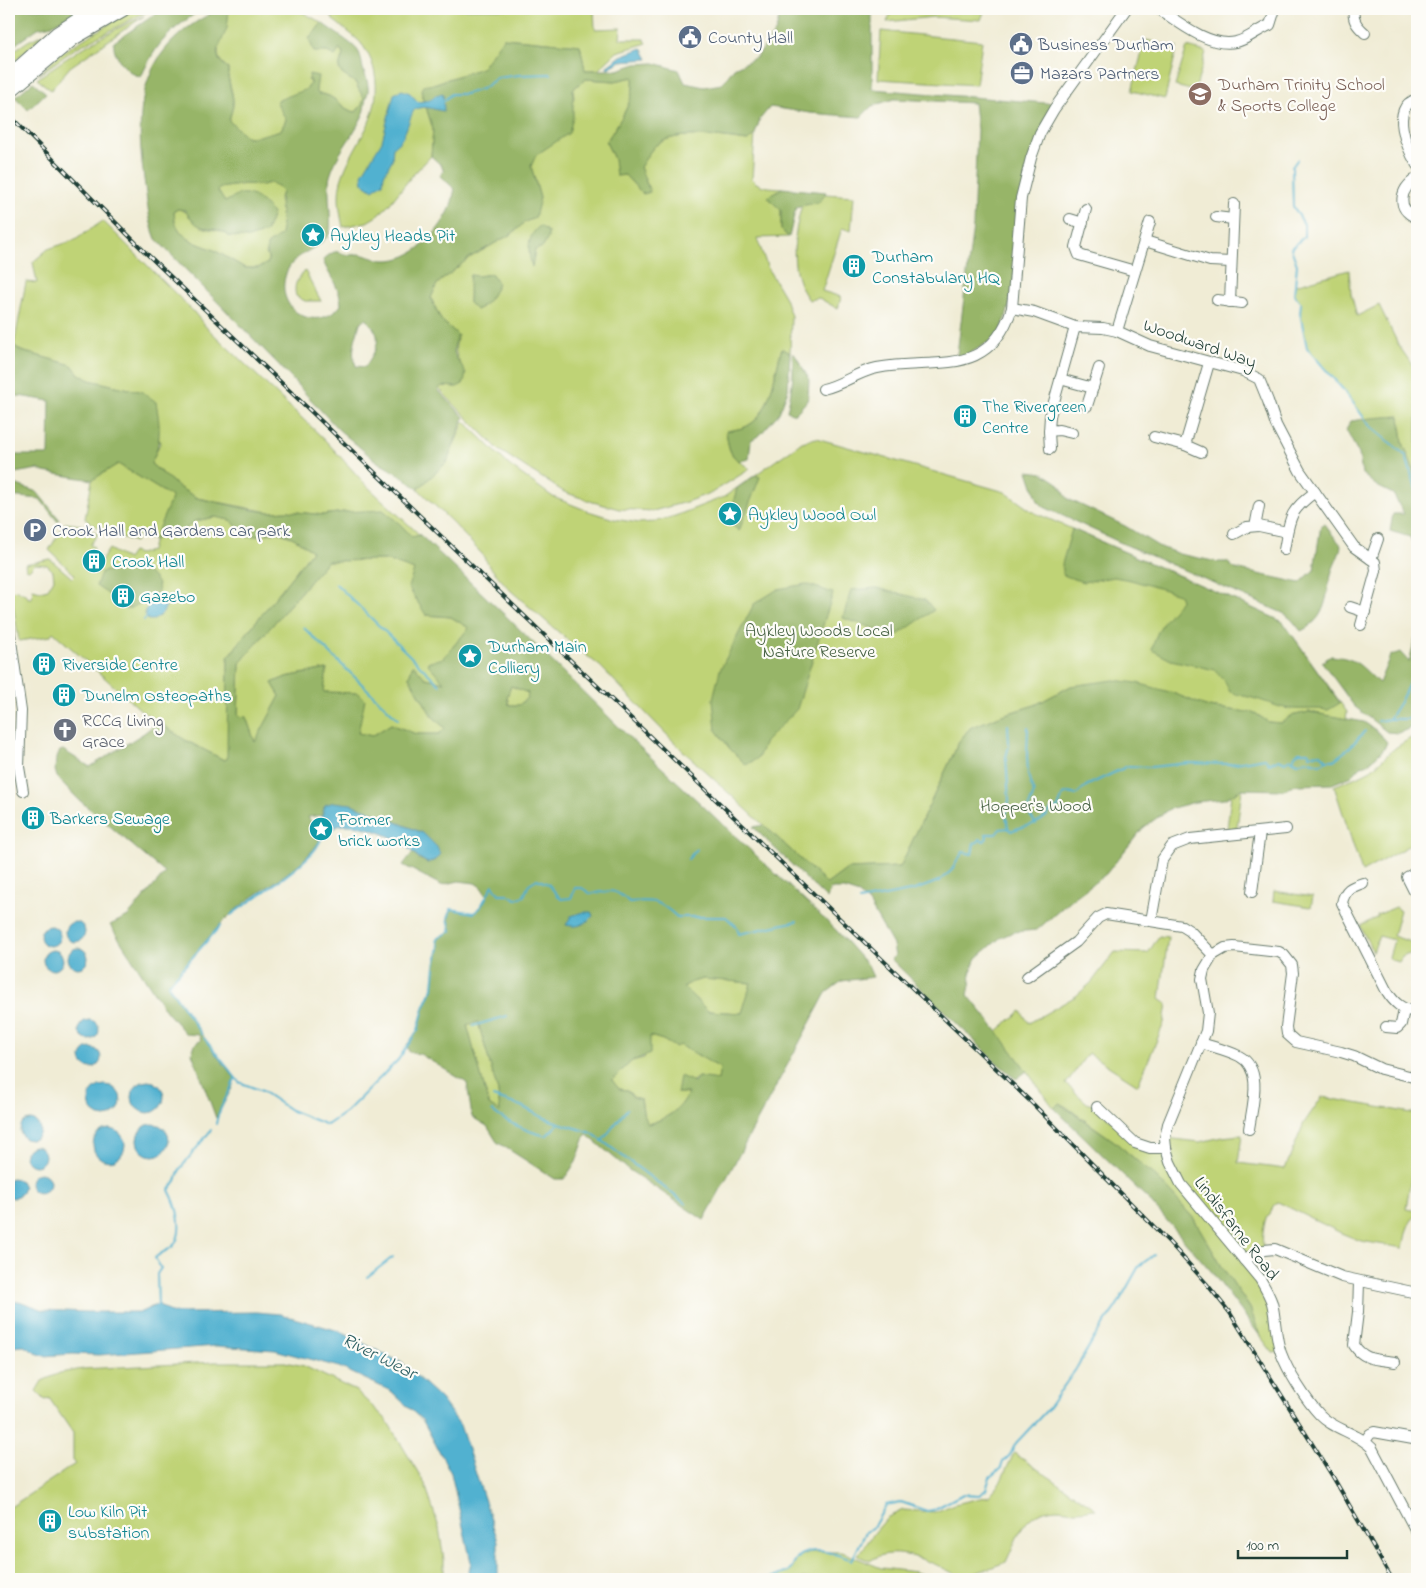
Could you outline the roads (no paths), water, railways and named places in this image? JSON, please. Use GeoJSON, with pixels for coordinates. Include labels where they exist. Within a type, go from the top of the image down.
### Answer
{"type":"FeatureCollection","features":[{"type":"Feature","properties":{"kind":"highway"},"geometry":{"type":"LineString","coordinates":[[9,77],[57,34],[96,9]]}},
{"type":"Feature","properties":{"kind":"highway"},"geometry":{"type":"LineString","coordinates":[[9,91],[73,38],[123,9]]}},
{"type":"Feature","properties":{"kind":"street"},"geometry":{"type":"LineString","coordinates":[[823,389],[866,371],[879,368],[951,363],[971,358],[988,348],[1000,335],[1007,324],[1012,308],[1021,198],[1025,176],[1040,134],[1054,109],[1126,9]]}},
{"type":"Feature","properties":{"kind":"street"},"geometry":{"type":"LineString","coordinates":[[1158,9],[1193,31],[1216,41],[1230,43],[1238,42],[1274,27],[1275,9]]}},
{"type":"Feature","properties":{"kind":"street"},"geometry":{"type":"LineString","coordinates":[[1354,9],[1353,13],[1357,29]]}},
{"type":"Feature","properties":{"kind":"street"},"geometry":{"type":"LineString","coordinates":[[1417,99],[1404,107],[1402,116],[1407,149],[1417,165]]}},
{"type":"Feature","properties":{"kind":"street"},"geometry":{"type":"LineString","coordinates":[[1417,178],[1406,187],[1403,206],[1407,212],[1417,218]]}},
{"type":"Feature","properties":{"kind":"street"},"geometry":{"type":"LineString","coordinates":[[1230,302],[1234,204]]}},
{"type":"Feature","properties":{"kind":"street"},"geometry":{"type":"LineString","coordinates":[[1086,209],[1076,247],[1079,255],[1135,271]]}},
{"type":"Feature","properties":{"kind":"street"},"geometry":{"type":"LineString","coordinates":[[1216,217],[1233,219]]}},
{"type":"Feature","properties":{"kind":"street"},"geometry":{"type":"LineString","coordinates":[[1070,219],[1083,223]]}},
{"type":"Feature","properties":{"kind":"street"},"geometry":{"type":"LineString","coordinates":[[1117,331],[1150,222]]}},
{"type":"Feature","properties":{"kind":"street"},"geometry":{"type":"LineString","coordinates":[[1145,241],[1210,261],[1232,262]]}},
{"type":"Feature","properties":{"kind":"street"},"geometry":{"type":"LineString","coordinates":[[1217,300],[1242,303]]}},
{"type":"Feature","properties":{"kind":"street","name":"Woodward Way"},"geometry":{"type":"LineString","coordinates":[[1012,308],[1034,312],[1075,327],[1103,328],[1117,331],[1150,346],[1243,372],[1259,379],[1276,425],[1300,470],[1354,547],[1372,559]]}},
{"type":"Feature","properties":{"kind":"street"},"geometry":{"type":"LineString","coordinates":[[1050,449],[1050,416],[1075,327]]}},
{"type":"Feature","properties":{"kind":"street"},"geometry":{"type":"LineString","coordinates":[[1185,445],[1209,363]]}},
{"type":"Feature","properties":{"kind":"street"},"geometry":{"type":"LineString","coordinates":[[1087,406],[1099,368]]}},
{"type":"Feature","properties":{"kind":"street"},"geometry":{"type":"LineString","coordinates":[[1060,379],[1093,388]]}},
{"type":"Feature","properties":{"kind":"street"},"geometry":{"type":"LineString","coordinates":[[1049,432],[1059,430],[1072,433]]}},
{"type":"Feature","properties":{"kind":"street"},"geometry":{"type":"LineString","coordinates":[[1154,437],[1185,445],[1202,452]]}},
{"type":"Feature","properties":{"kind":"street"},"geometry":{"type":"LineString","coordinates":[[1284,550],[1290,517],[1301,503],[1315,492]]}},
{"type":"Feature","properties":{"kind":"street"},"geometry":{"type":"LineString","coordinates":[[1259,506],[1256,522],[1259,526]]}},
{"type":"Feature","properties":{"kind":"street"},"geometry":{"type":"LineString","coordinates":[[1234,534],[1247,527],[1259,526],[1287,532]]}},
{"type":"Feature","properties":{"kind":"street"},"geometry":{"type":"LineString","coordinates":[[1361,625],[1376,571],[1375,562],[1372,559],[1378,539]]}},
{"type":"Feature","properties":{"kind":"street"},"geometry":{"type":"LineString","coordinates":[[1350,607],[1365,612]]}},
{"type":"Feature","properties":{"kind":"street"},"geometry":{"type":"LineString","coordinates":[[9,627],[21,711],[19,766],[23,791]]}},
{"type":"Feature","properties":{"kind":"street"},"geometry":{"type":"LineString","coordinates":[[1151,921],[1162,860],[1172,846],[1190,839],[1286,828]]}},
{"type":"Feature","properties":{"kind":"street"},"geometry":{"type":"LineString","coordinates":[[1252,892],[1260,832]]}},
{"type":"Feature","properties":{"kind":"street"},"geometry":{"type":"LineString","coordinates":[[1414,891],[1407,877],[1417,872]]}},
{"type":"Feature","properties":{"kind":"street"},"geometry":{"type":"LineString","coordinates":[[1363,883],[1349,888],[1344,895],[1342,903],[1393,1002],[1404,1010],[1417,1012]]}},
{"type":"Feature","properties":{"kind":"street"},"geometry":{"type":"LineString","coordinates":[[1027,978],[1076,942],[1098,918],[1106,914],[1182,926],[1190,931],[1213,955],[1225,948],[1234,946],[1278,952],[1284,955],[1292,965],[1293,973],[1286,1027],[1287,1034],[1296,1042],[1354,1056],[1381,1069],[1417,1078]]}},
{"type":"Feature","properties":{"kind":"street","name":"Lindisfarne Road"},"geometry":{"type":"LineString","coordinates":[[1213,955],[1204,970],[1202,979],[1208,1022],[1168,1124],[1165,1138],[1170,1162],[1181,1184],[1260,1279],[1272,1302],[1281,1352],[1299,1385],[1321,1416],[1328,1422],[1365,1441],[1377,1456],[1417,1533]]}},
{"type":"Feature","properties":{"kind":"street"},"geometry":{"type":"LineString","coordinates":[[1386,1027],[1397,1028],[1401,1024],[1404,1010]]}},
{"type":"Feature","properties":{"kind":"street"},"geometry":{"type":"LineString","coordinates":[[1201,1042],[1239,1056],[1251,1069],[1255,1084],[1249,1129]]}},
{"type":"Feature","properties":{"kind":"street"},"geometry":{"type":"LineString","coordinates":[[1097,1107],[1135,1143],[1150,1148],[1166,1148]]}},
{"type":"Feature","properties":{"kind":"street"},"geometry":{"type":"LineString","coordinates":[[1244,1260],[1264,1250],[1276,1249],[1325,1271],[1359,1282],[1417,1293]]}},
{"type":"Feature","properties":{"kind":"street"},"geometry":{"type":"LineString","coordinates":[[1359,1282],[1354,1345],[1358,1352],[1366,1357],[1395,1362]]}},
{"type":"Feature","properties":{"kind":"street"},"geometry":{"type":"LineString","coordinates":[[1365,1441],[1374,1432],[1413,1439]]}},
{"type":"Feature","properties":{"kind":"water"},"geometry":{"type":"Polygon","coordinates":[[[642,48],[648,59],[621,61],[608,68],[606,67],[621,56],[642,48]]]}},
{"type":"Feature","properties":{"kind":"water"},"geometry":{"type":"Polygon","coordinates":[[[402,90],[410,93],[418,102],[430,100],[436,95],[443,93],[444,111],[426,107],[414,110],[404,136],[393,147],[392,160],[384,175],[383,183],[373,190],[363,183],[362,174],[382,141],[394,94],[402,90]]]}},
{"type":"Feature","properties":{"kind":"water"},"geometry":{"type":"Polygon","coordinates":[[[157,599],[167,603],[163,613],[154,620],[148,620],[145,610],[157,599]]]}},
{"type":"Feature","properties":{"kind":"water"},"geometry":{"type":"Polygon","coordinates":[[[334,802],[351,804],[423,833],[437,847],[440,854],[435,860],[428,863],[397,840],[358,826],[342,825],[330,832],[330,825],[324,829],[322,815],[325,805],[334,802]]]}},
{"type":"Feature","properties":{"kind":"water"},"geometry":{"type":"Polygon","coordinates":[[[583,912],[591,912],[593,916],[581,925],[566,925],[571,916],[583,912]]]}},
{"type":"Feature","properties":{"kind":"water"},"geometry":{"type":"Polygon","coordinates":[[[71,922],[79,922],[85,928],[85,936],[79,942],[71,942],[65,936],[65,928],[71,922]]]}},
{"type":"Feature","properties":{"kind":"water"},"geometry":{"type":"Polygon","coordinates":[[[50,926],[57,929],[60,936],[57,943],[50,946],[43,943],[40,936],[43,929],[50,926]]]}},
{"type":"Feature","properties":{"kind":"water"},"geometry":{"type":"Polygon","coordinates":[[[78,948],[85,951],[88,958],[85,965],[78,968],[71,965],[68,958],[71,951],[78,948]]]}},
{"type":"Feature","properties":{"kind":"water"},"geometry":{"type":"Polygon","coordinates":[[[53,950],[60,953],[63,960],[60,967],[53,970],[46,967],[43,960],[46,953],[53,950]]]}},
{"type":"Feature","properties":{"kind":"water"},"geometry":{"type":"Polygon","coordinates":[[[85,1020],[93,1020],[99,1026],[99,1034],[93,1040],[85,1040],[79,1034],[79,1026],[85,1020]]]}},
{"type":"Feature","properties":{"kind":"water"},"geometry":{"type":"Polygon","coordinates":[[[91,1048],[98,1051],[101,1058],[98,1065],[91,1068],[84,1065],[81,1058],[84,1051],[91,1048]]]}},
{"type":"Feature","properties":{"kind":"water"},"geometry":{"type":"Polygon","coordinates":[[[148,1081],[154,1082],[159,1086],[163,1091],[163,1103],[159,1108],[154,1112],[148,1113],[142,1112],[137,1108],[133,1103],[132,1097],[133,1091],[137,1086],[142,1082],[148,1081]]]}},
{"type":"Feature","properties":{"kind":"water"},"geometry":{"type":"Polygon","coordinates":[[[105,1085],[111,1086],[116,1090],[120,1095],[120,1107],[116,1112],[111,1116],[105,1117],[99,1116],[94,1112],[90,1107],[89,1101],[90,1095],[94,1090],[99,1086],[105,1085]]]}},
{"type":"Feature","properties":{"kind":"water"},"geometry":{"type":"Polygon","coordinates":[[[30,1120],[37,1123],[40,1130],[37,1137],[30,1140],[23,1137],[20,1130],[23,1123],[30,1120]]]}},
{"type":"Feature","properties":{"kind":"water"},"geometry":{"type":"Polygon","coordinates":[[[153,1124],[159,1125],[164,1129],[168,1134],[168,1146],[164,1151],[159,1155],[153,1156],[147,1155],[142,1151],[138,1146],[137,1140],[138,1134],[142,1129],[147,1125],[153,1124]]]}},
{"type":"Feature","properties":{"kind":"water"},"geometry":{"type":"Polygon","coordinates":[[[109,1129],[115,1130],[120,1134],[124,1139],[124,1151],[120,1156],[115,1160],[109,1161],[103,1160],[98,1156],[94,1151],[93,1145],[94,1139],[98,1134],[103,1130],[109,1129]]]}},
{"type":"Feature","properties":{"kind":"water"},"geometry":{"type":"Polygon","coordinates":[[[35,1146],[42,1149],[45,1156],[42,1163],[35,1166],[28,1163],[25,1156],[28,1149],[35,1146]]]}},
{"type":"Feature","properties":{"kind":"water"},"geometry":{"type":"Polygon","coordinates":[[[40,1173],[47,1176],[50,1183],[47,1190],[40,1193],[33,1190],[30,1183],[33,1176],[40,1173]]]}},
{"type":"Feature","properties":{"kind":"water"},"geometry":{"type":"Polygon","coordinates":[[[13,1178],[21,1181],[24,1187],[22,1193],[14,1198],[9,1197],[9,1179],[13,1178]]]}},
{"type":"Feature","properties":{"kind":"water","name":"River Wear"},"geometry":{"type":"Polygon","coordinates":[[[19,1301],[44,1310],[141,1312],[158,1304],[171,1313],[257,1312],[280,1314],[339,1331],[402,1363],[441,1399],[460,1425],[498,1541],[498,1579],[467,1579],[471,1562],[451,1473],[423,1421],[391,1391],[339,1367],[275,1350],[216,1346],[99,1355],[44,1356],[24,1346],[13,1347],[9,1344],[9,1303],[19,1301]]]}},
{"type":"Feature","properties":{"kind":"waterway"},"geometry":{"type":"LineString","coordinates":[[443,102],[451,94],[465,94],[482,89],[497,78],[551,74]]}},
{"type":"Feature","properties":{"kind":"waterway"},"geometry":{"type":"LineString","coordinates":[[1297,160],[1292,167],[1293,206],[1304,224],[1304,237],[1291,248],[1297,265],[1294,294],[1301,303],[1300,313],[1307,348],[1346,393],[1370,426],[1406,456],[1417,493]]}},
{"type":"Feature","properties":{"kind":"waterway"},"geometry":{"type":"LineString","coordinates":[[336,584],[440,685]]}},
{"type":"Feature","properties":{"kind":"waterway"},"geometry":{"type":"LineString","coordinates":[[165,603],[172,596]]}},
{"type":"Feature","properties":{"kind":"waterway"},"geometry":{"type":"LineString","coordinates":[[304,628],[398,719]]}},
{"type":"Feature","properties":{"kind":"waterway"},"geometry":{"type":"LineString","coordinates":[[1378,721],[1389,719],[1417,668]]}},
{"type":"Feature","properties":{"kind":"waterway"},"geometry":{"type":"LineString","coordinates":[[1390,719],[1417,719]]}},
{"type":"Feature","properties":{"kind":"waterway"},"geometry":{"type":"LineString","coordinates":[[1008,725],[1009,746],[1006,757],[1009,800],[1006,815],[1008,827]]}},
{"type":"Feature","properties":{"kind":"waterway"},"geometry":{"type":"LineString","coordinates":[[1028,727],[1028,775],[1034,793],[1027,811],[1036,824]]}},
{"type":"Feature","properties":{"kind":"waterway"},"geometry":{"type":"LineString","coordinates":[[859,901],[915,890],[939,881],[951,871],[963,852],[972,854],[974,843],[980,839],[984,841],[987,838],[986,834],[996,834],[1000,829],[1008,828],[1011,831],[1039,822],[1051,810],[1058,808],[1063,795],[1069,793],[1076,795],[1086,786],[1128,766],[1151,767],[1189,763],[1230,764],[1265,758],[1269,764],[1279,759],[1285,762],[1290,759],[1298,763],[1306,760],[1320,764],[1327,760],[1334,760],[1348,749],[1365,731]]}},
{"type":"Feature","properties":{"kind":"waterway"},"geometry":{"type":"LineString","coordinates":[[1293,760],[1299,752],[1308,752],[1310,755],[1321,754],[1327,760]]}},
{"type":"Feature","properties":{"kind":"waterway"},"geometry":{"type":"LineString","coordinates":[[231,915],[283,878],[312,853],[321,839],[324,829]]}},
{"type":"Feature","properties":{"kind":"waterway"},"geometry":{"type":"LineString","coordinates":[[688,859],[697,849]]}},
{"type":"Feature","properties":{"kind":"waterway"},"geometry":{"type":"LineString","coordinates":[[204,1038],[239,1082],[262,1091],[290,1110],[327,1125],[346,1112],[398,1060],[418,1030],[424,1008],[433,988],[439,947],[437,939],[451,931],[448,918],[451,909],[474,913],[480,908],[493,885],[499,894],[507,894],[516,899],[524,896],[529,884],[537,879],[548,884],[561,899],[571,898],[575,888],[582,888],[591,894],[612,891],[620,894],[629,902],[655,902],[665,907],[677,917],[726,917],[737,927],[739,934],[797,921]]}},
{"type":"Feature","properties":{"kind":"waterway"},"geometry":{"type":"LineString","coordinates":[[202,1035],[168,985],[221,925]]}},
{"type":"Feature","properties":{"kind":"waterway"},"geometry":{"type":"LineString","coordinates":[[473,1026],[507,1016]]}},
{"type":"Feature","properties":{"kind":"waterway"},"geometry":{"type":"LineString","coordinates":[[216,1124],[219,1112],[235,1078]]}},
{"type":"Feature","properties":{"kind":"waterway"},"geometry":{"type":"LineString","coordinates":[[493,1097],[521,1106],[559,1123]]}},
{"type":"Feature","properties":{"kind":"waterway"},"geometry":{"type":"LineString","coordinates":[[602,1141],[627,1109]]}},
{"type":"Feature","properties":{"kind":"waterway"},"geometry":{"type":"LineString","coordinates":[[492,1111],[505,1120],[546,1136],[559,1123],[592,1133],[686,1204]]}},
{"type":"Feature","properties":{"kind":"waterway"},"geometry":{"type":"LineString","coordinates":[[158,1307],[157,1274],[161,1268],[155,1258],[172,1247],[179,1234],[179,1219],[169,1190],[176,1181],[180,1169],[211,1130]]}},
{"type":"Feature","properties":{"kind":"waterway"},"geometry":{"type":"LineString","coordinates":[[766,1579],[787,1572],[802,1554],[809,1552],[824,1552],[852,1560],[866,1532],[874,1526],[886,1505],[901,1502],[927,1511],[933,1510],[963,1494],[979,1495],[986,1490],[990,1477],[1001,1468],[1016,1443],[1047,1410],[1076,1369],[1094,1338],[1116,1307],[1139,1266],[1154,1255]]}},
{"type":"Feature","properties":{"kind":"waterway"},"geometry":{"type":"LineString","coordinates":[[367,1277],[393,1257]]}},
{"type":"Feature","properties":{"kind":"railway"},"geometry":{"type":"LineString","coordinates":[[9,115],[146,253],[1032,1103],[1168,1241],[1230,1313],[1333,1477],[1392,1579]]}},
{"type":"Feature","properties":{"kind":"place","name":"County Hall"},"geometry":{"type":"Point","coordinates":[690,37]}},
{"type":"Feature","properties":{"kind":"place","name":"Business Durham"},"geometry":{"type":"Point","coordinates":[1021,44]}},
{"type":"Feature","properties":{"kind":"place","name":"Mazars Partners"},"geometry":{"type":"Point","coordinates":[1022,73]}},
{"type":"Feature","properties":{"kind":"place","name":"Durham Trinity School & Sports College"},"geometry":{"type":"Point","coordinates":[1200,94]}},
{"type":"Feature","properties":{"kind":"place","name":"Aykley Heads Pit"},"geometry":{"type":"Point","coordinates":[313,235]}},
{"type":"Feature","properties":{"kind":"place","name":"Durham Constabulary HQ"},"geometry":{"type":"Point","coordinates":[854,266]}},
{"type":"Feature","properties":{"kind":"place","name":"The Rivergreen Centre"},"geometry":{"type":"Point","coordinates":[965,416]}},
{"type":"Feature","properties":{"kind":"place","name":"Aykley Wood Owl"},"geometry":{"type":"Point","coordinates":[730,514]}},
{"type":"Feature","properties":{"kind":"place","name":"Crook Hall and Gardens car park"},"geometry":{"type":"Point","coordinates":[35,530]}},
{"type":"Feature","properties":{"kind":"place","name":"Crook Hall"},"geometry":{"type":"Point","coordinates":[94,561]}},
{"type":"Feature","properties":{"kind":"place","name":"Gazebo"},"geometry":{"type":"Point","coordinates":[123,596]}},
{"type":"Feature","properties":{"kind":"place","name":"Durham Main Colliery"},"geometry":{"type":"Point","coordinates":[470,656]}},
{"type":"Feature","properties":{"kind":"place","name":"Riverside Centre"},"geometry":{"type":"Point","coordinates":[44,664]}},
{"type":"Feature","properties":{"kind":"place","name":"Dunelm Osteopaths"},"geometry":{"type":"Point","coordinates":[64,695]}},
{"type":"Feature","properties":{"kind":"place","name":"RCCG Living Grace"},"geometry":{"type":"Point","coordinates":[65,730]}},
{"type":"Feature","properties":{"kind":"place","name":"Barkers Sewage"},"geometry":{"type":"Point","coordinates":[33,818]}},
{"type":"Feature","properties":{"kind":"place","name":"Former brick works"},"geometry":{"type":"Point","coordinates":[321,829]}},
{"type":"Feature","properties":{"kind":"place","name":"Low Kiln Pit substation"},"geometry":{"type":"Point","coordinates":[50,1521]}},
{"type":"Feature","properties":{"kind":"park label","name":"Aykley Woods Local Nature Reserve"},"geometry":{"type":"Point","coordinates":[819,640]}},
{"type":"Feature","properties":{"kind":"park label","name":"Hopper's Wood"},"geometry":{"type":"Point","coordinates":[1036,805]}}]}
